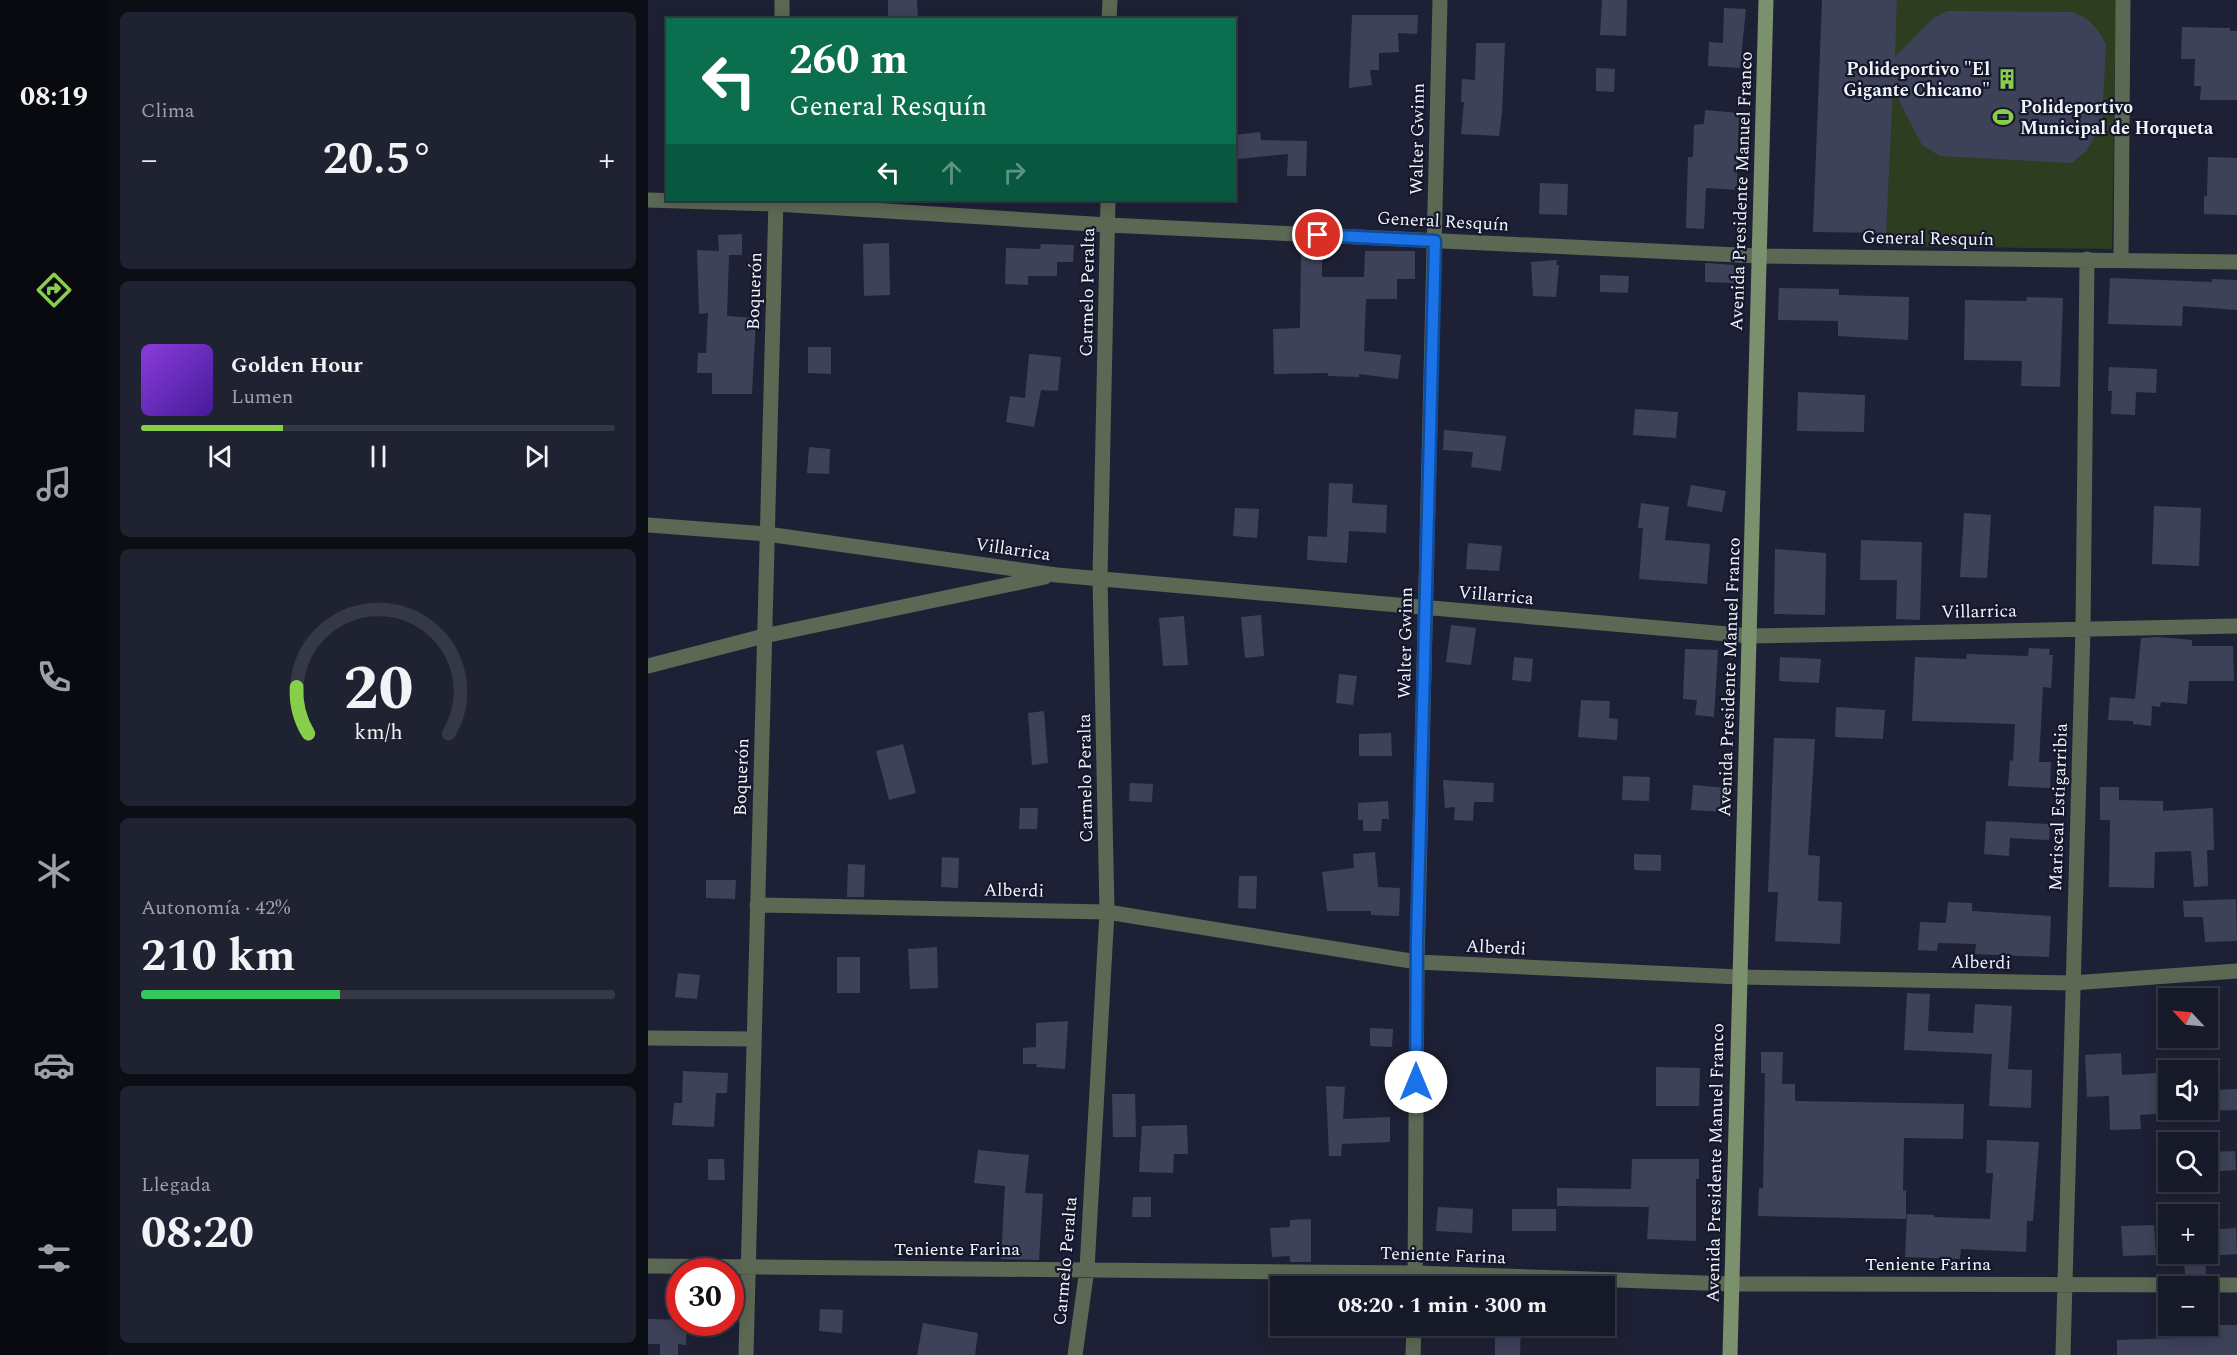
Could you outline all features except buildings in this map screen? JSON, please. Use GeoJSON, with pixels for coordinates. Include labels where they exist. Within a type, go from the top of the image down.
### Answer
{"type":"FeatureCollection","features":[{"type":"Feature","properties":{"kind":"main road","name":"Avenida Presidente Manuel Franco"},"geometry":{"type":"LineString","coordinates":[[1730,1355],[1766,0]]}},
{"type":"Feature","properties":{"kind":"street"},"geometry":{"type":"LineString","coordinates":[[782,0],[782,18]]}},
{"type":"Feature","properties":{"kind":"street"},"geometry":{"type":"LineString","coordinates":[[1109,18],[1110,0]]}},
{"type":"Feature","properties":{"kind":"street","name":"Walter Gwinn"},"geometry":{"type":"LineString","coordinates":[[1415,1276],[1417,962],[1440,0]]}},
{"type":"Feature","properties":{"kind":"street"},"geometry":{"type":"LineString","coordinates":[[2121,260],[2123,0]]}},
{"type":"Feature","properties":{"kind":"street","name":"General Resquín"},"geometry":{"type":"LineString","coordinates":[[648,200],[666,200]]}},
{"type":"Feature","properties":{"kind":"street","name":"General Resquín"},"geometry":{"type":"LineString","coordinates":[[712,201],[776,202],[1108,225],[1759,256],[2237,262]]}},
{"type":"Feature","properties":{"kind":"street","name":"Carmelo Peralta"},"geometry":{"type":"LineString","coordinates":[[1075,1355],[1087,1269],[1107,912],[1100,578],[1108,201]]}},
{"type":"Feature","properties":{"kind":"street","name":"Boquerón"},"geometry":{"type":"LineString","coordinates":[[746,1355],[776,202]]}},
{"type":"Feature","properties":{"kind":"street","name":"Mariscal Estigarribia"},"geometry":{"type":"LineString","coordinates":[[2063,1355],[2083,628],[2087,259]]}},
{"type":"Feature","properties":{"kind":"street","name":"Villarrica"},"geometry":{"type":"LineString","coordinates":[[648,525],[767,534],[1057,575],[1750,636],[2237,626]]}},
{"type":"Feature","properties":{"kind":"street"},"geometry":{"type":"LineString","coordinates":[[648,666],[765,636],[1057,575]]}},
{"type":"Feature","properties":{"kind":"street","name":"Alberdi"},"geometry":{"type":"LineString","coordinates":[[757,905],[1107,912],[1417,962],[1739,977],[2072,983],[2237,971]]}},
{"type":"Feature","properties":{"kind":"street"},"geometry":{"type":"LineString","coordinates":[[648,1038],[754,1039]]}},
{"type":"Feature","properties":{"kind":"street","name":"Teniente Farina"},"geometry":{"type":"LineString","coordinates":[[648,1266],[1087,1269],[1296,1276]]}},
{"type":"Feature","properties":{"kind":"street","name":"Teniente Farina"},"geometry":{"type":"LineString","coordinates":[[1615,1283],[2237,1285]]}},
{"type":"Feature","properties":{"kind":"street"},"geometry":{"type":"LineString","coordinates":[[1413,1355],[1414,1336]]}},
{"type":"Feature","properties":{"kind":"green space","name":"Polideportivo Municipal de Horqueta"},"geometry":{"type":"Polygon","coordinates":[[[1897,0],[2116,0],[2112,249],[1885,246],[1897,0]]]}},
{"type":"Feature","properties":{"kind":"place","name":"Polideportivo \"El Gigante Chicano\""},"geometry":{"type":"Point","coordinates":[2007,79]}},
{"type":"Feature","properties":{"kind":"place","name":"Polideportivo Municipal de Horqueta"},"geometry":{"type":"Point","coordinates":[2003,117]}},
{"type":"Feature","properties":{"kind":"route"},"geometry":{"type":"LineString","coordinates":[[1318,235],[1435,241],[1417,939],[1416,1082]]}}]}
